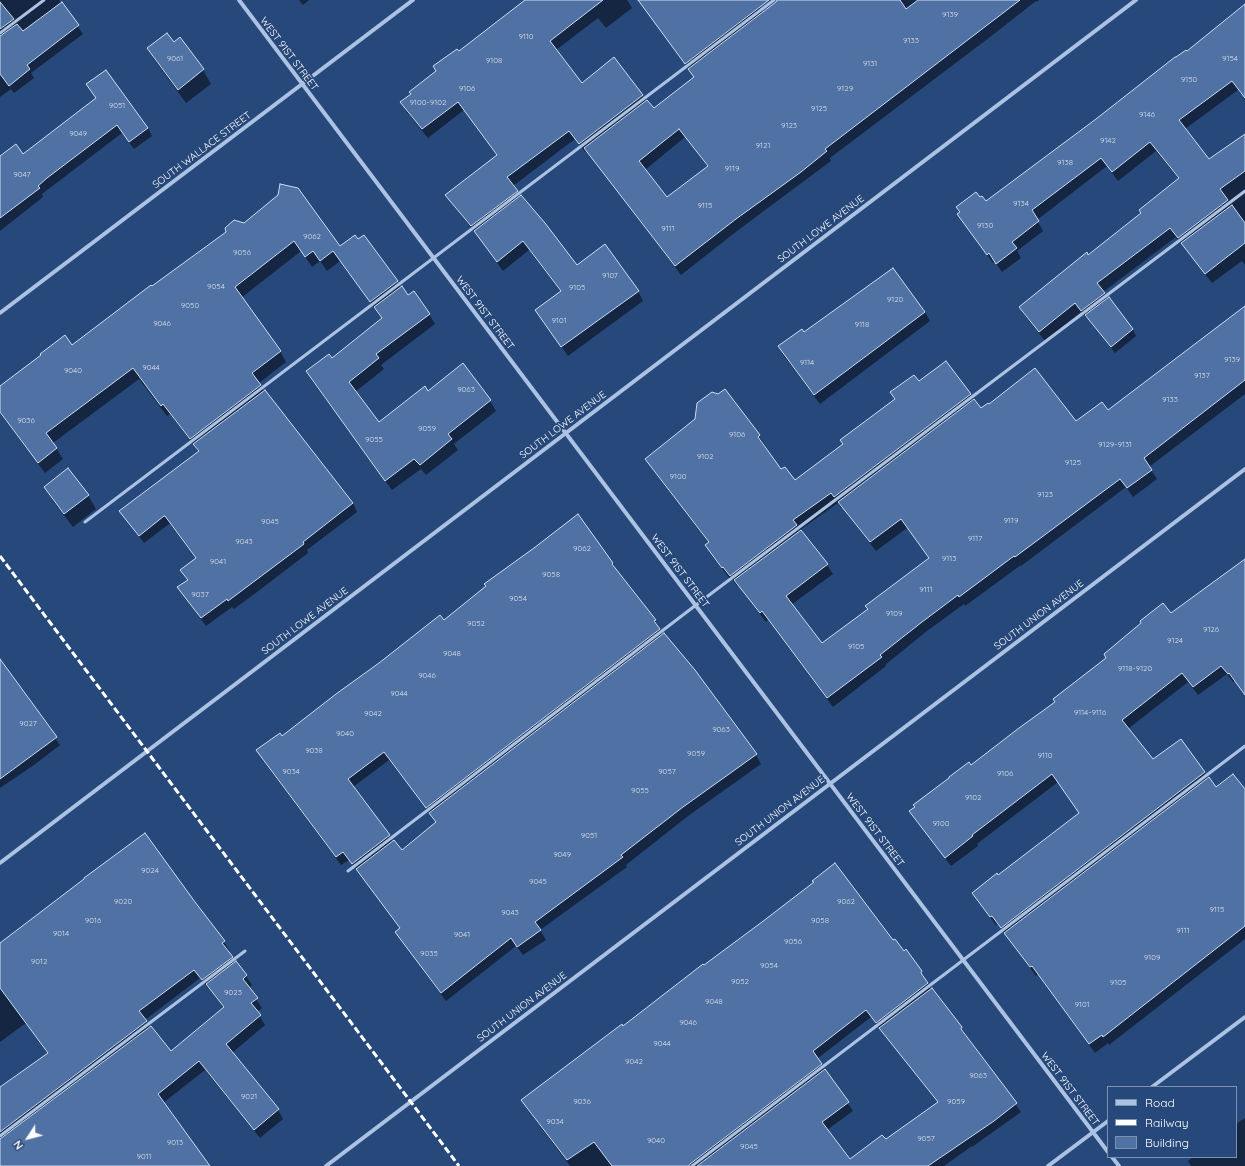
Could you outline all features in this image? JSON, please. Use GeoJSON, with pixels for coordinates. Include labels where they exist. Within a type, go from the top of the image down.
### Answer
{"type":"FeatureCollection","features":[{"type":"Feature","properties":{"kind":"street","name":"WEST 91ST STREET"},"geometry":{"type":"LineString","coordinates":[[239,0],[1107,1151]]}},
{"type":"Feature","properties":{"kind":"street","name":"SOUTH WALLACE STREET"},"geometry":{"type":"LineString","coordinates":[[0,313],[413,0]]}},
{"type":"Feature","properties":{"kind":"street","name":"SOUTH LOWE AVENUE"},"geometry":{"type":"LineString","coordinates":[[0,863],[1136,0]]}},
{"type":"Feature","properties":{"kind":"street","name":"SOUTH UNION AVENUE"},"geometry":{"type":"LineString","coordinates":[[326,1166],[1245,469]]}},
{"type":"Feature","properties":{"kind":"street"},"geometry":{"type":"LineString","coordinates":[[1153,1086],[1245,1017]]}},
{"type":"Feature","properties":{"kind":"street"},"geometry":{"type":"LineString","coordinates":[[1048,1166],[1107,1122]]}},
{"type":"Feature","properties":{"kind":"lane"},"geometry":{"type":"LineString","coordinates":[[0,33],[44,0]]}},
{"type":"Feature","properties":{"kind":"lane"},"geometry":{"type":"LineString","coordinates":[[84,522],[774,0]]}},
{"type":"Feature","properties":{"kind":"lane"},"geometry":{"type":"LineString","coordinates":[[348,871],[696,605],[1245,191]]}},
{"type":"Feature","properties":{"kind":"lane"},"geometry":{"type":"LineString","coordinates":[[692,1166],[1245,746]]}},
{"type":"Feature","properties":{"kind":"lane"},"geometry":{"type":"LineString","coordinates":[[0,1136],[245,951]]}},
{"type":"Feature","properties":{"kind":"building"},"geometry":{"type":"Polygon","coordinates":[[[525,0],[603,0],[550,41],[582,83],[614,57],[643,95],[579,144],[569,131],[507,177],[518,191],[471,226],[445,195],[497,155],[458,102],[422,129],[400,102],[411,94],[409,92],[436,71],[433,66],[457,49],[459,51],[525,0]]]}},
{"type":"Feature","properties":{"kind":"building"},"geometry":{"type":"Polygon","coordinates":[[[638,0],[769,0],[685,64],[638,0]]]}},
{"type":"Feature","properties":{"kind":"building"},"geometry":{"type":"Polygon","coordinates":[[[777,0],[900,0],[906,9],[918,0],[1020,0],[825,149],[827,151],[801,172],[675,266],[584,148],[647,100],[654,108],[694,77],[688,69],[777,0]],[[679,129],[639,161],[667,197],[708,166],[679,129]]]}},
{"type":"Feature","properties":{"kind":"building"},"geometry":{"type":"Polygon","coordinates":[[[0,2],[14,19],[0,29],[0,2]]]}},
{"type":"Feature","properties":{"kind":"building"},"geometry":{"type":"Polygon","coordinates":[[[62,2],[79,25],[27,65],[30,69],[9,86],[0,74],[0,36],[17,24],[23,31],[62,2]]]}},
{"type":"Feature","properties":{"kind":"building"},"geometry":{"type":"Polygon","coordinates":[[[1245,4],[1245,98],[1232,81],[1179,120],[1209,159],[1245,134],[1245,171],[1220,189],[1228,200],[1178,238],[1170,228],[1097,283],[1105,293],[1081,311],[1075,303],[1039,332],[1019,307],[1087,252],[1088,255],[1141,213],[1139,210],[1179,178],[1150,142],[1112,172],[1101,158],[1032,210],[1039,221],[1012,242],[1017,248],[996,264],[989,253],[987,255],[957,214],[960,212],[956,207],[976,192],[986,201],[1096,119],[1175,57],[1186,50],[1187,51],[1245,4]]]}},
{"type":"Feature","properties":{"kind":"building"},"geometry":{"type":"Polygon","coordinates":[[[167,33],[174,42],[180,37],[204,69],[178,90],[147,48],[167,33]]]}},
{"type":"Feature","properties":{"kind":"building"},"geometry":{"type":"Polygon","coordinates":[[[106,70],[148,128],[129,142],[117,125],[47,178],[38,186],[40,188],[0,218],[0,156],[16,144],[23,154],[96,98],[86,84],[106,70]]]}},
{"type":"Feature","properties":{"kind":"building"},"geometry":{"type":"Polygon","coordinates":[[[280,184],[298,188],[340,246],[355,235],[358,239],[364,235],[398,281],[370,302],[333,251],[320,261],[313,251],[305,257],[294,241],[235,287],[281,351],[252,373],[261,385],[190,439],[163,404],[161,406],[133,368],[46,433],[57,448],[38,463],[0,412],[0,386],[65,335],[72,345],[151,285],[152,286],[226,232],[225,228],[234,220],[244,223],[278,195],[280,184]]]}},
{"type":"Feature","properties":{"kind":"building"},"geometry":{"type":"Polygon","coordinates":[[[521,195],[545,223],[577,265],[605,244],[639,291],[561,347],[535,310],[561,291],[523,241],[497,262],[474,231],[521,195]]]}},
{"type":"Feature","properties":{"kind":"building"},"geometry":{"type":"Polygon","coordinates":[[[1232,205],[1245,223],[1245,243],[1205,274],[1181,243],[1232,205]]]}},
{"type":"Feature","properties":{"kind":"building"},"geometry":{"type":"Polygon","coordinates":[[[893,268],[925,312],[814,395],[778,346],[802,329],[804,332],[893,268]]]}},
{"type":"Feature","properties":{"kind":"building"},"geometry":{"type":"Polygon","coordinates":[[[402,286],[408,295],[414,291],[430,314],[376,354],[379,358],[349,382],[379,422],[425,386],[428,391],[463,363],[491,400],[448,434],[452,439],[420,465],[414,459],[385,481],[306,371],[329,354],[332,358],[382,318],[374,307],[402,286]]]}},
{"type":"Feature","properties":{"kind":"building"},"geometry":{"type":"Polygon","coordinates":[[[1109,297],[1133,329],[1111,347],[1085,315],[1109,297]]]}},
{"type":"Feature","properties":{"kind":"building"},"geometry":{"type":"Polygon","coordinates":[[[1245,306],[1245,380],[1144,458],[1152,470],[1127,488],[1120,479],[1015,557],[1014,556],[959,597],[958,595],[880,655],[882,657],[827,698],[762,611],[760,613],[734,580],[801,530],[828,564],[786,596],[822,643],[868,609],[865,606],[929,558],[901,519],[870,542],[838,502],[974,399],[981,408],[988,403],[989,404],[1035,368],[1076,421],[1102,402],[1108,410],[1245,306]]]}},
{"type":"Feature","properties":{"kind":"building"},"geometry":{"type":"Polygon","coordinates":[[[946,361],[971,394],[834,497],[831,493],[793,520],[797,525],[730,576],[723,567],[722,568],[705,545],[709,542],[645,459],[695,419],[697,403],[712,392],[718,394],[725,389],[760,435],[758,437],[781,469],[785,467],[795,480],[843,444],[840,440],[895,399],[890,392],[914,375],[919,381],[946,361]]]}},
{"type":"Feature","properties":{"kind":"building"},"geometry":{"type":"Polygon","coordinates":[[[265,390],[353,503],[303,542],[304,544],[228,601],[227,599],[201,618],[177,587],[188,580],[180,570],[196,558],[165,516],[139,536],[119,511],[199,451],[193,444],[265,390]]]}},
{"type":"Feature","properties":{"kind":"building"},"geometry":{"type":"Polygon","coordinates":[[[68,468],[89,495],[64,514],[44,487],[68,468]]]}},
{"type":"Feature","properties":{"kind":"building"},"geometry":{"type":"Polygon","coordinates":[[[578,514],[613,563],[612,564],[656,620],[654,621],[660,629],[426,808],[384,752],[348,779],[390,835],[352,864],[343,852],[336,857],[256,750],[280,733],[282,736],[440,615],[444,620],[486,586],[484,584],[578,514]]]}},
{"type":"Feature","properties":{"kind":"building"},"geometry":{"type":"Polygon","coordinates":[[[1245,559],[1245,695],[1229,673],[1228,674],[1221,666],[1193,687],[1182,673],[1122,720],[1153,759],[1181,739],[1205,772],[1001,928],[992,916],[990,917],[972,893],[1079,813],[1052,774],[972,835],[973,836],[945,858],[909,811],[915,807],[913,805],[969,762],[971,765],[1055,702],[1053,699],[1106,658],[1104,654],[1141,623],[1140,621],[1163,603],[1171,613],[1245,559]]]}},
{"type":"Feature","properties":{"kind":"building"},"geometry":{"type":"Polygon","coordinates":[[[664,633],[695,670],[757,754],[683,807],[621,855],[623,857],[535,922],[541,930],[517,947],[511,938],[441,993],[395,932],[400,928],[356,869],[394,840],[402,850],[436,822],[429,813],[664,633]]]}},
{"type":"Feature","properties":{"kind":"building"},"geometry":{"type":"Polygon","coordinates":[[[0,659],[57,737],[0,779],[0,659]]]}},
{"type":"Feature","properties":{"kind":"building"},"geometry":{"type":"Polygon","coordinates":[[[1233,774],[1245,789],[1245,926],[1103,1037],[1102,1035],[1089,1044],[1032,966],[1030,967],[1004,933],[1209,777],[1216,787],[1233,774]]]}},
{"type":"Feature","properties":{"kind":"building"},"geometry":{"type":"Polygon","coordinates":[[[145,833],[225,941],[222,943],[233,957],[202,980],[194,970],[139,1011],[147,1021],[0,1132],[0,1087],[48,1053],[0,988],[0,943],[145,833]]]}},
{"type":"Feature","properties":{"kind":"building"},"geometry":{"type":"Polygon","coordinates":[[[835,863],[893,940],[895,939],[904,951],[906,949],[922,971],[921,973],[928,983],[876,1023],[866,1010],[813,1051],[822,1064],[689,1166],[612,1166],[594,1142],[567,1160],[521,1100],[622,1024],[623,1026],[703,964],[704,965],[762,922],[814,882],[812,881],[835,863]]]}},
{"type":"Feature","properties":{"kind":"building"},"geometry":{"type":"Polygon","coordinates":[[[236,961],[247,975],[243,979],[258,998],[251,1003],[261,1015],[226,1044],[279,1109],[254,1130],[199,1061],[158,1094],[210,1166],[0,1166],[0,1139],[151,1026],[171,1051],[224,1007],[206,984],[236,961]]]}},
{"type":"Feature","properties":{"kind":"building"},"geometry":{"type":"Polygon","coordinates":[[[932,988],[1017,1103],[994,1121],[928,1166],[697,1166],[825,1069],[849,1102],[822,1122],[850,1159],[882,1135],[886,1139],[938,1102],[879,1028],[932,988]]]}},
{"type":"Feature","properties":{"kind":"railway"},"geometry":{"type":"LineString","coordinates":[[0,556],[459,1166]]}}]}
